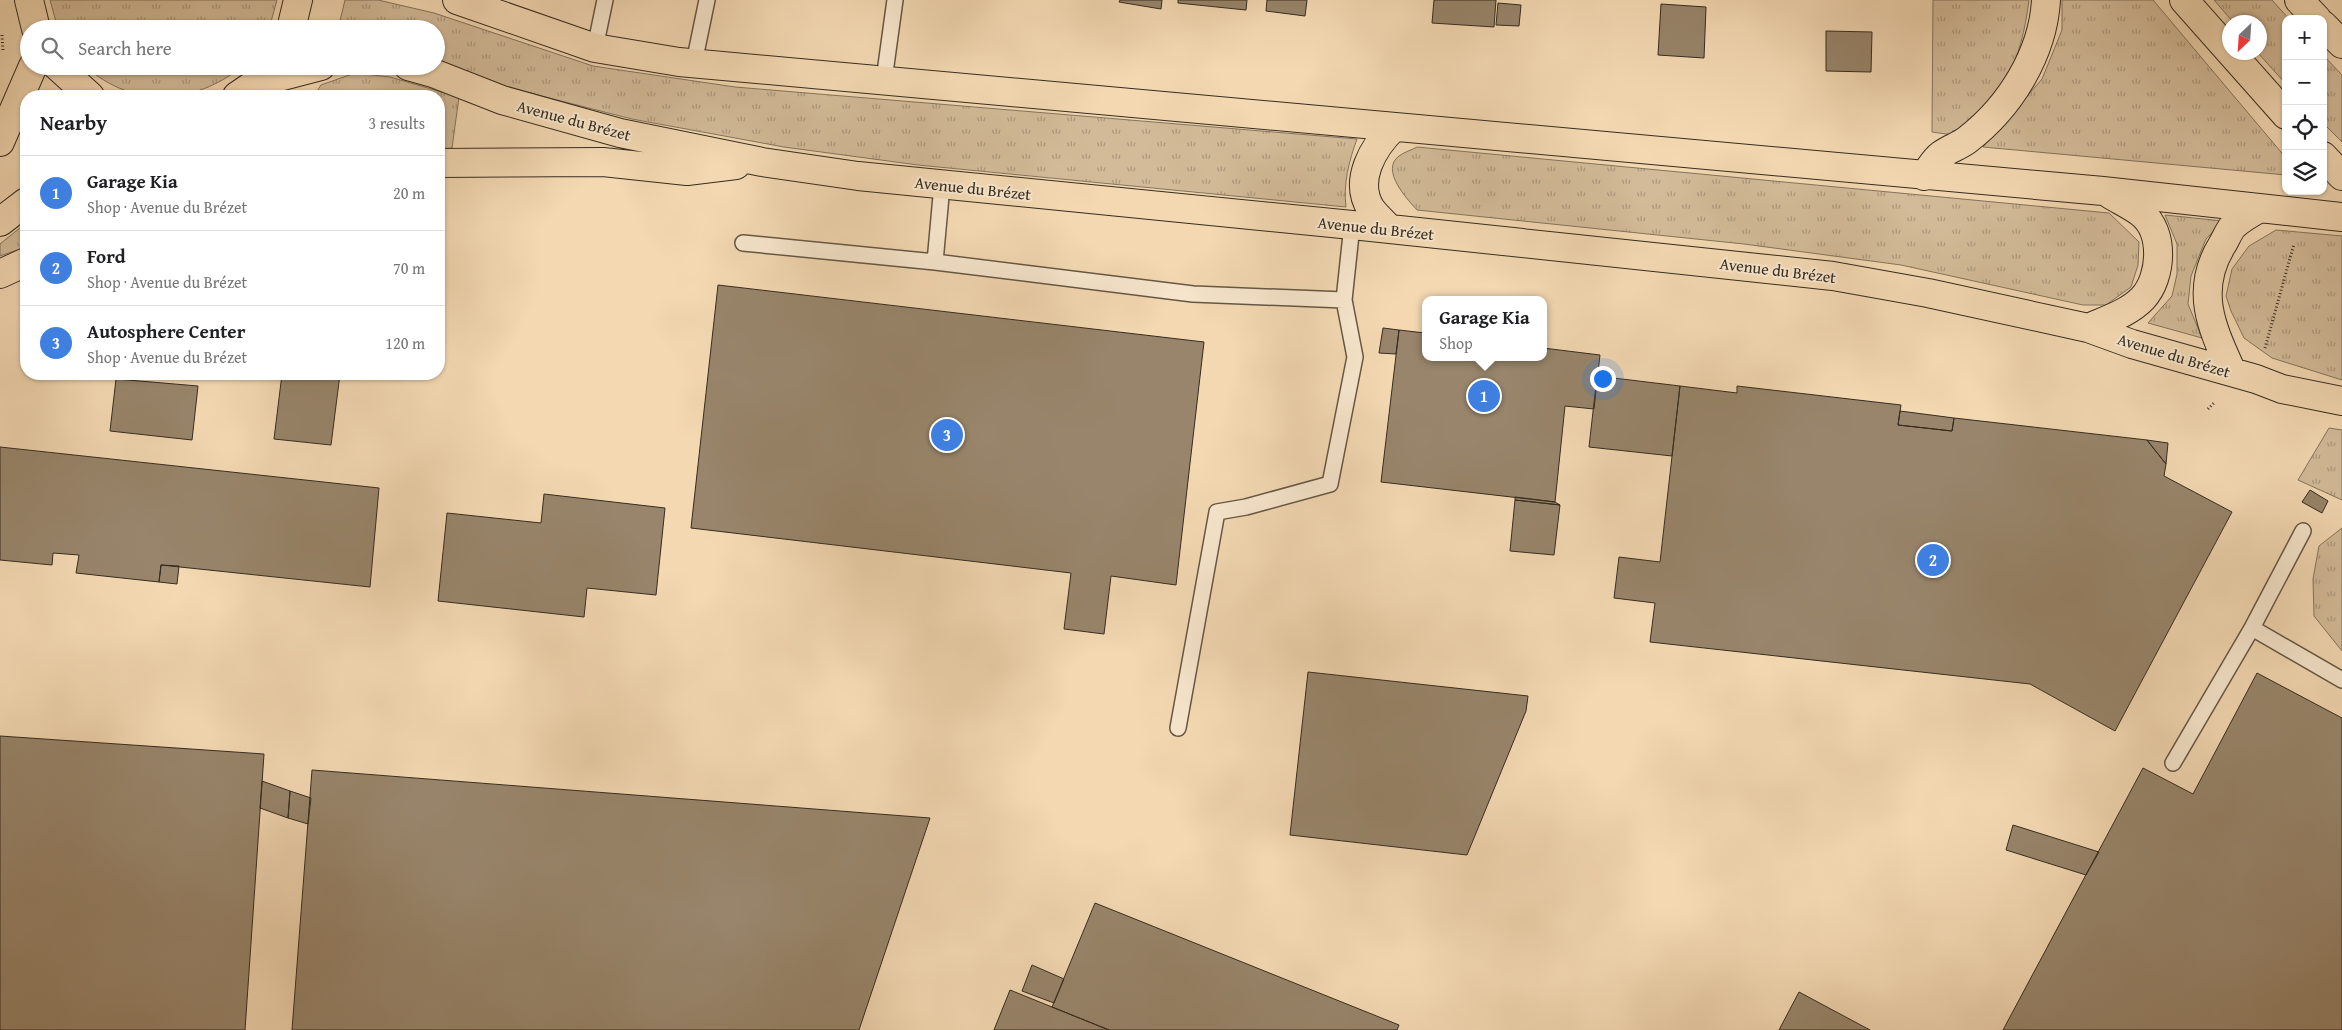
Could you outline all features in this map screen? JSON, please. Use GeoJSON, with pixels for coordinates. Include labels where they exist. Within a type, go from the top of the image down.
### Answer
{"type":"FeatureCollection","features":[{"type":"Feature","properties":{"kind":"main road"},"geometry":{"type":"LineString","coordinates":[[29,0],[34,20]]}},
{"type":"Feature","properties":{"kind":"main road"},"geometry":{"type":"LineString","coordinates":[[293,20],[298,0]]}},
{"type":"Feature","properties":{"kind":"main road"},"geometry":{"type":"LineString","coordinates":[[1924,176],[1939,156],[1967,140],[1991,117],[2022,78],[2037,46],[2045,14],[2046,0]]}},
{"type":"Feature","properties":{"kind":"main road"},"geometry":{"type":"LineString","coordinates":[[2184,0],[2282,110]]}},
{"type":"Feature","properties":{"kind":"main road"},"geometry":{"type":"LineString","coordinates":[[2299,0],[2312,15]]}},
{"type":"Feature","properties":{"kind":"main road"},"geometry":{"type":"LineString","coordinates":[[470,2],[595,48],[637,56],[694,63],[2103,191],[2342,217]]}},
{"type":"Feature","properties":{"kind":"main road"},"geometry":{"type":"LineString","coordinates":[[2327,29],[2342,44]]}},
{"type":"Feature","properties":{"kind":"main road"},"geometry":{"type":"LineString","coordinates":[[23,90],[29,75]]}},
{"type":"Feature","properties":{"kind":"main road"},"geometry":{"type":"LineString","coordinates":[[67,75],[83,90]]}},
{"type":"Feature","properties":{"kind":"main road"},"geometry":{"type":"LineString","coordinates":[[254,82],[283,75]]}},
{"type":"Feature","properties":{"kind":"main road","name":"Avenue du Brézet"},"geometry":{"type":"LineString","coordinates":[[438,75],[502,100],[620,133],[762,162],[858,176],[1352,225],[1833,276],[1928,293],[2088,328],[2132,344],[2244,376],[2282,390],[2342,401]]}},
{"type":"Feature","properties":{"kind":"main road"},"geometry":{"type":"LineString","coordinates":[[0,142],[20,96]]}},
{"type":"Feature","properties":{"kind":"main road"},"geometry":{"type":"LineString","coordinates":[[1390,229],[1371,209],[1364,192],[1370,156],[1380,140],[1394,127]]}},
{"type":"Feature","properties":{"kind":"main road"},"geometry":{"type":"LineString","coordinates":[[2327,160],[2342,176]]}},
{"type":"Feature","properties":{"kind":"main road"},"geometry":{"type":"LineString","coordinates":[[445,163],[603,162],[687,171],[762,162]]}},
{"type":"Feature","properties":{"kind":"main road"},"geometry":{"type":"LineString","coordinates":[[2088,328],[2124,312],[2143,298],[2153,278],[2158,258],[2155,234],[2142,214],[2103,191]]}},
{"type":"Feature","properties":{"kind":"main road"},"geometry":{"type":"LineString","coordinates":[[0,222],[20,207]]}},
{"type":"Feature","properties":{"kind":"main road"},"geometry":{"type":"LineString","coordinates":[[2244,376],[2214,332],[2208,310],[2206,289],[2214,258],[2234,226],[2260,208]]}},
{"type":"Feature","properties":{"kind":"main road"},"geometry":{"type":"LineString","coordinates":[[0,274],[20,265]]}},
{"type":"Feature","properties":{"kind":"lane"},"geometry":{"type":"LineString","coordinates":[[595,48],[605,0]]}},
{"type":"Feature","properties":{"kind":"lane"},"geometry":{"type":"LineString","coordinates":[[694,63],[707,0]]}},
{"type":"Feature","properties":{"kind":"lane"},"geometry":{"type":"LineString","coordinates":[[884,80],[895,0]]}},
{"type":"Feature","properties":{"kind":"lane"},"geometry":{"type":"LineString","coordinates":[[935,262],[942,185]]}},
{"type":"Feature","properties":{"kind":"lane"},"geometry":{"type":"LineString","coordinates":[[1178,728],[1217,512],[1246,507],[1330,484],[1355,357],[1344,300],[1352,225]]}},
{"type":"Feature","properties":{"kind":"lane"},"geometry":{"type":"LineString","coordinates":[[742,243],[935,262],[1193,294],[1344,300]]}},
{"type":"Feature","properties":{"kind":"lane"},"geometry":{"type":"LineString","coordinates":[[2173,763],[2252,628],[2303,531]]}},
{"type":"Feature","properties":{"kind":"lane"},"geometry":{"type":"LineString","coordinates":[[2252,628],[2342,680]]}},
{"type":"Feature","properties":{"kind":"path"},"geometry":{"type":"LineString","coordinates":[[2208,409],[2244,376],[2297,234],[2300,212]]}},
{"type":"Feature","properties":{"kind":"green space"},"geometry":{"type":"Polygon","coordinates":[[[50,0],[277,0],[271,20],[56,20],[50,0]]]}},
{"type":"Feature","properties":{"kind":"green space"},"geometry":{"type":"Polygon","coordinates":[[[345,0],[378,0],[434,13],[593,66],[735,87],[1357,139],[1347,173],[1346,207],[918,165],[784,147],[632,119],[498,85],[445,64],[445,20],[340,20],[345,0]]]}},
{"type":"Feature","properties":{"kind":"green space"},"geometry":{"type":"Polygon","coordinates":[[[1933,0],[2029,0],[2021,42],[2007,77],[1985,107],[1953,135],[1932,132],[1933,0]]]}},
{"type":"Feature","properties":{"kind":"green space"},"geometry":{"type":"Polygon","coordinates":[[[2062,0],[2153,0],[2282,153],[2282,175],[1983,147],[2042,79],[2062,30],[2062,0]]]}},
{"type":"Feature","properties":{"kind":"green space"},"geometry":{"type":"Polygon","coordinates":[[[2214,0],[2272,0],[2285,15],[2282,15],[2282,80],[2264,60],[2267,60],[2267,15],[2227,15],[2214,0]]]}},
{"type":"Feature","properties":{"kind":"green space"},"geometry":{"type":"Polygon","coordinates":[[[2327,59],[2342,75],[2342,142],[2327,127],[2327,59]]]}},
{"type":"Feature","properties":{"kind":"green space"},"geometry":{"type":"Polygon","coordinates":[[[97,75],[230,75],[197,90],[123,90],[97,75]]]}},
{"type":"Feature","properties":{"kind":"green space"},"geometry":{"type":"Polygon","coordinates":[[[349,75],[372,75],[390,77],[435,90],[318,90],[321,85],[349,75]]]}},
{"type":"Feature","properties":{"kind":"green space"},"geometry":{"type":"Polygon","coordinates":[[[445,93],[459,97],[452,148],[445,149],[445,93]]]}},
{"type":"Feature","properties":{"kind":"green space"},"geometry":{"type":"Polygon","coordinates":[[[1417,147],[2109,213],[2139,242],[2138,265],[2131,287],[2106,305],[2083,305],[1901,265],[1744,244],[1417,210],[1397,184],[1392,169],[1394,162],[1399,156],[1417,147]]]}},
{"type":"Feature","properties":{"kind":"green space"},"geometry":{"type":"Polygon","coordinates":[[[2165,215],[2223,221],[2206,239],[2191,276],[2188,304],[2202,338],[2148,323],[2172,296],[2177,274],[2177,244],[2165,215]]]}},
{"type":"Feature","properties":{"kind":"green space"},"geometry":{"type":"Polygon","coordinates":[[[20,228],[20,249],[0,256],[0,244],[20,228]]]}},
{"type":"Feature","properties":{"kind":"green space"},"geometry":{"type":"Polygon","coordinates":[[[2276,230],[2342,236],[2342,380],[2272,358],[2244,338],[2231,311],[2226,296],[2232,269],[2249,246],[2276,230]]]}},
{"type":"Feature","properties":{"kind":"green space"},"geometry":{"type":"Polygon","coordinates":[[[2329,428],[2342,430],[2342,500],[2298,480],[2329,428]]]}},
{"type":"Feature","properties":{"kind":"green space"},"geometry":{"type":"Polygon","coordinates":[[[2342,528],[2342,651],[2314,616],[2313,579],[2319,546],[2342,528]]]}},
{"type":"Feature","properties":{"kind":"building"},"geometry":{"type":"Polygon","coordinates":[[[1120,0],[1162,0],[1161,9],[1119,2],[1120,0]]]}},
{"type":"Feature","properties":{"kind":"building"},"geometry":{"type":"Polygon","coordinates":[[[1178,0],[1247,0],[1246,10],[1178,3],[1178,0]]]}},
{"type":"Feature","properties":{"kind":"building"},"geometry":{"type":"Polygon","coordinates":[[[1267,0],[1307,0],[1305,16],[1266,11],[1267,0]]]}},
{"type":"Feature","properties":{"kind":"building"},"geometry":{"type":"Polygon","coordinates":[[[1434,0],[1496,0],[1494,27],[1432,23],[1434,0]]]}},
{"type":"Feature","properties":{"kind":"building"},"geometry":{"type":"Polygon","coordinates":[[[1498,3],[1521,5],[1519,26],[1496,25],[1498,3]]]}},
{"type":"Feature","properties":{"kind":"building"},"geometry":{"type":"Polygon","coordinates":[[[1661,4],[1706,7],[1704,58],[1658,55],[1661,4]]]}},
{"type":"Feature","properties":{"kind":"building"},"geometry":{"type":"Polygon","coordinates":[[[1826,31],[1872,32],[1871,72],[1826,71],[1826,31]]]}},
{"type":"Feature","properties":{"kind":"building"},"geometry":{"type":"Polygon","coordinates":[[[718,285],[1204,342],[1176,585],[1111,576],[1104,634],[1064,629],[1071,573],[691,528],[718,285]]]}},
{"type":"Feature","properties":{"kind":"building"},"geometry":{"type":"Polygon","coordinates":[[[1383,328],[1399,330],[1396,354],[1379,353],[1383,328]]]}},
{"type":"Feature","properties":{"kind":"building"},"geometry":{"type":"Polygon","coordinates":[[[1399,330],[1422,333],[1422,361],[1547,361],[1547,348],[1600,355],[1594,409],[1565,406],[1555,502],[1381,482],[1399,330]]]}},
{"type":"Feature","properties":{"kind":"building"},"geometry":{"type":"Polygon","coordinates":[[[1597,376],[1680,386],[1672,456],[1589,447],[1597,376]]]}},
{"type":"Feature","properties":{"kind":"building"},"geometry":{"type":"Polygon","coordinates":[[[116,380],[198,386],[192,440],[110,431],[116,380]]]}},
{"type":"Feature","properties":{"kind":"building"},"geometry":{"type":"Polygon","coordinates":[[[281,380],[339,380],[331,445],[274,439],[281,380]]]}},
{"type":"Feature","properties":{"kind":"building"},"geometry":{"type":"Polygon","coordinates":[[[1680,386],[1737,393],[1737,386],[1901,405],[1898,425],[1952,431],[1954,418],[2147,440],[2166,464],[2164,476],[2232,512],[2115,731],[2030,684],[1650,642],[1655,603],[1614,598],[1619,557],[1660,562],[1680,386]]]}},
{"type":"Feature","properties":{"kind":"building"},"geometry":{"type":"Polygon","coordinates":[[[1900,411],[1954,418],[1952,431],[1898,425],[1900,411]]]}},
{"type":"Feature","properties":{"kind":"building"},"geometry":{"type":"Polygon","coordinates":[[[2147,440],[2168,443],[2166,464],[2147,440]]]}},
{"type":"Feature","properties":{"kind":"building"},"geometry":{"type":"Polygon","coordinates":[[[0,447],[379,488],[370,587],[161,565],[159,582],[76,573],[79,555],[53,553],[52,565],[0,560],[0,447]]]}},
{"type":"Feature","properties":{"kind":"building"},"geometry":{"type":"Polygon","coordinates":[[[2310,490],[2328,501],[2322,513],[2302,502],[2310,490]]]}},
{"type":"Feature","properties":{"kind":"building"},"geometry":{"type":"Polygon","coordinates":[[[544,494],[665,508],[656,595],[587,588],[584,617],[438,601],[447,513],[541,523],[544,494]]]}},
{"type":"Feature","properties":{"kind":"building"},"geometry":{"type":"Polygon","coordinates":[[[1515,497],[1555,502],[1560,505],[1515,500],[1515,497]]]}},
{"type":"Feature","properties":{"kind":"building"},"geometry":{"type":"Polygon","coordinates":[[[1515,500],[1560,505],[1554,555],[1510,551],[1515,500]]]}},
{"type":"Feature","properties":{"kind":"building"},"geometry":{"type":"Polygon","coordinates":[[[161,565],[179,566],[177,584],[159,582],[161,565]]]}},
{"type":"Feature","properties":{"kind":"building"},"geometry":{"type":"Polygon","coordinates":[[[1308,672],[1528,696],[1526,711],[1467,855],[1290,835],[1308,672]]]}},
{"type":"Feature","properties":{"kind":"building"},"geometry":{"type":"Polygon","coordinates":[[[2257,673],[2342,718],[2342,1030],[2003,1030],[2143,768],[2193,794],[2257,673]]]}},
{"type":"Feature","properties":{"kind":"building"},"geometry":{"type":"Polygon","coordinates":[[[0,736],[264,754],[245,1030],[0,1030],[0,736]]]}},
{"type":"Feature","properties":{"kind":"building"},"geometry":{"type":"Polygon","coordinates":[[[312,770],[930,818],[859,1030],[292,1030],[312,770]]]}},
{"type":"Feature","properties":{"kind":"building"},"geometry":{"type":"Polygon","coordinates":[[[262,781],[290,791],[288,818],[260,808],[262,781]]]}},
{"type":"Feature","properties":{"kind":"building"},"geometry":{"type":"Polygon","coordinates":[[[290,791],[311,798],[308,824],[288,818],[290,791]]]}},
{"type":"Feature","properties":{"kind":"building"},"geometry":{"type":"Polygon","coordinates":[[[2013,825],[2099,852],[2086,875],[2006,850],[2013,825]]]}},
{"type":"Feature","properties":{"kind":"building"},"geometry":{"type":"Polygon","coordinates":[[[1095,903],[1399,1025],[1397,1030],[1109,1030],[1052,1007],[1095,903]]]}},
{"type":"Feature","properties":{"kind":"building"},"geometry":{"type":"Polygon","coordinates":[[[1032,965],[1064,979],[1054,1003],[1022,991],[1032,965]]]}},
{"type":"Feature","properties":{"kind":"building"},"geometry":{"type":"Polygon","coordinates":[[[1010,990],[1052,1007],[1109,1030],[994,1030],[1010,990]]]}},
{"type":"Feature","properties":{"kind":"building"},"geometry":{"type":"Polygon","coordinates":[[[1799,992],[1870,1030],[1779,1030],[1799,992]]]}},
{"type":"Feature","properties":{"kind":"place","name":"Garage Kia"},"geometry":{"type":"Point","coordinates":[1484,396]}},
{"type":"Feature","properties":{"kind":"place","name":"Autosphere Center"},"geometry":{"type":"Point","coordinates":[947,435]}},
{"type":"Feature","properties":{"kind":"place","name":"Ford"},"geometry":{"type":"Point","coordinates":[1933,560]}}]}
